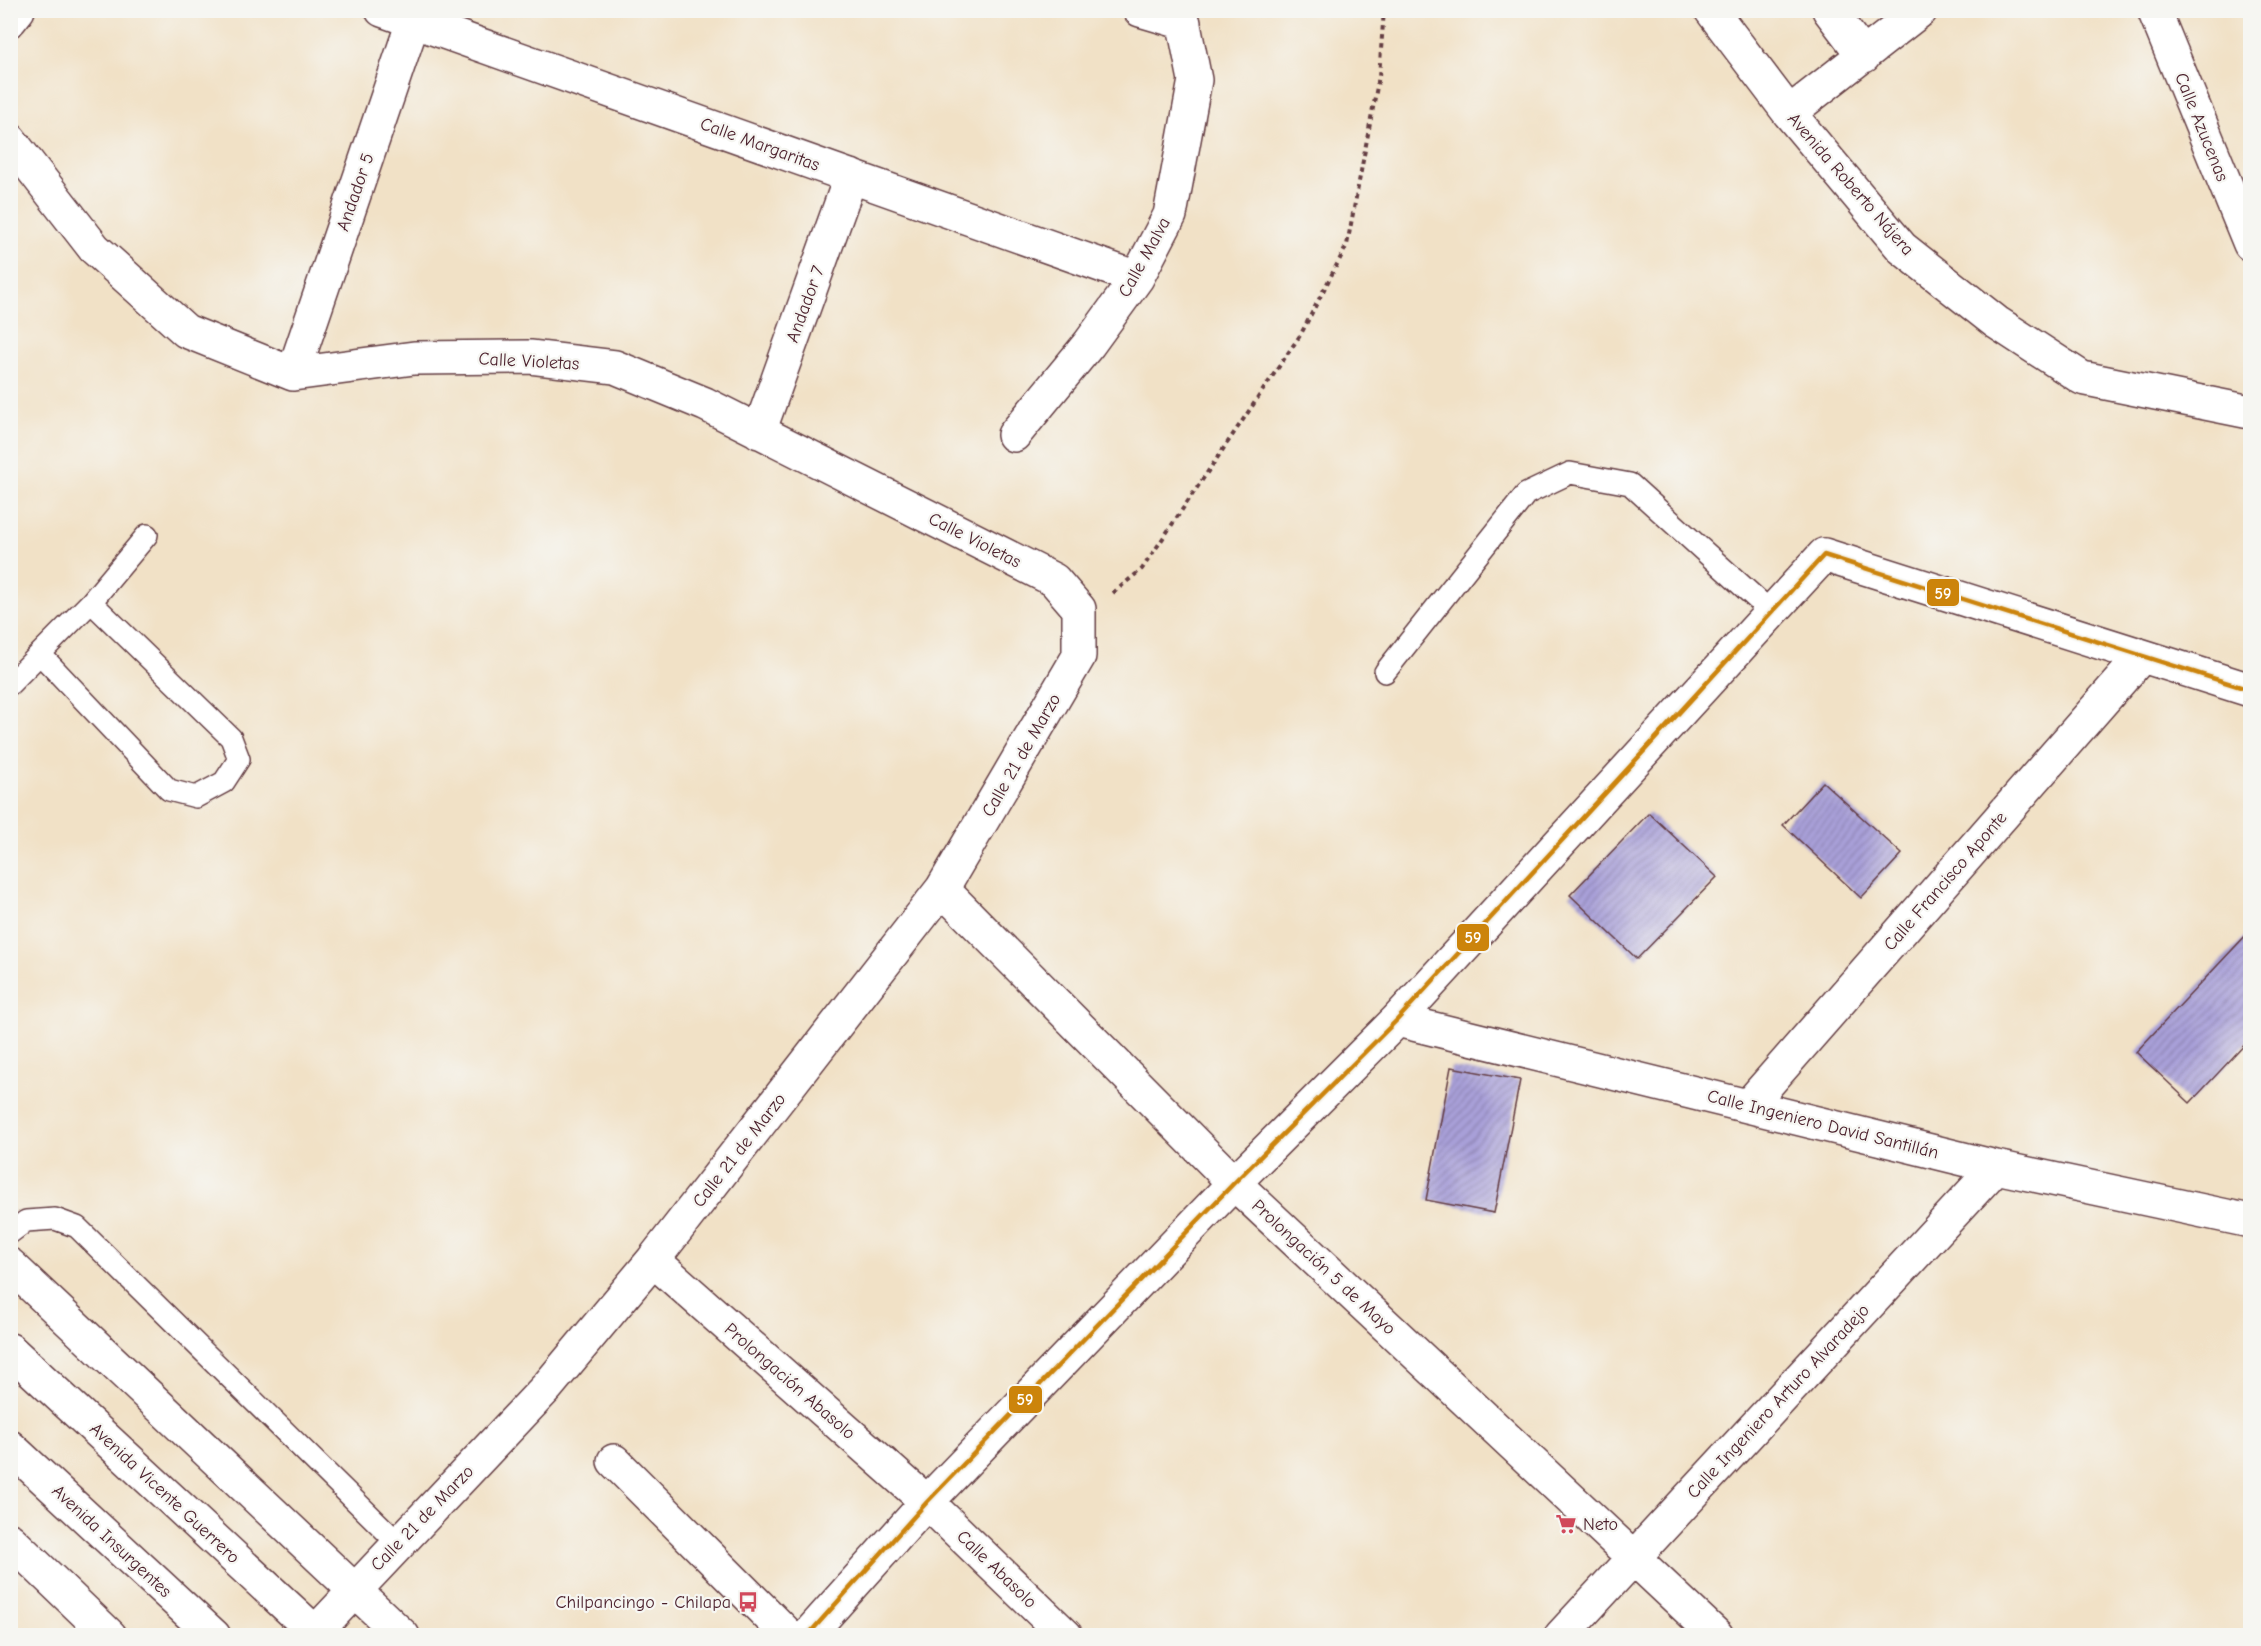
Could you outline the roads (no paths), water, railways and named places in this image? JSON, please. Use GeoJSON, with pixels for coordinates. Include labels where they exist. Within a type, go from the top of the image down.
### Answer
{"type":"FeatureCollection","features":[{"type":"Feature","properties":{"kind":"street"},"geometry":{"type":"LineString","coordinates":[[10,20],[18,10]]}},
{"type":"Feature","properties":{"kind":"street","name":"Calle Margaritas"},"geometry":{"type":"LineString","coordinates":[[382,10],[415,15],[851,176],[1137,278]]}},
{"type":"Feature","properties":{"kind":"street"},"geometry":{"type":"LineString","coordinates":[[1140,10],[1182,17]]}},
{"type":"Feature","properties":{"kind":"street","name":"Avenida Roberto Nájera"},"geometry":{"type":"LineString","coordinates":[[1711,10],[1789,113],[1902,248],[2005,328],[2082,378],[2187,397],[2250,412]]}},
{"type":"Feature","properties":{"kind":"street"},"geometry":{"type":"LineString","coordinates":[[1829,10],[1864,56]]}},
{"type":"Feature","properties":{"kind":"street"},"geometry":{"type":"LineString","coordinates":[[1789,113],[1921,10]]}},
{"type":"Feature","properties":{"kind":"street","name":"Calle Azucenas"},"geometry":{"type":"LineString","coordinates":[[2154,10],[2250,244]]}},
{"type":"Feature","properties":{"kind":"street","name":"Andador 5"},"geometry":{"type":"LineString","coordinates":[[292,374],[415,15]]}},
{"type":"Feature","properties":{"kind":"street","name":"Calle Malva"},"geometry":{"type":"LineString","coordinates":[[1014,435],[1089,344],[1137,278],[1170,216],[1195,80],[1182,17]]}},
{"type":"Feature","properties":{"kind":"street","name":"Calle Violetas"},"geometry":{"type":"LineString","coordinates":[[10,140],[94,248],[186,331],[292,374],[414,358],[530,357],[615,367],[705,404],[1054,580],[1079,609]]}},
{"type":"Feature","properties":{"kind":"street","name":"Andador 7"},"geometry":{"type":"LineString","coordinates":[[759,432],[851,176]]}},
{"type":"Feature","properties":{"kind":"street"},"geometry":{"type":"LineString","coordinates":[[807,1635],[927,1502],[1234,1183],[1398,1020],[1824,555],[2250,690]]}},
{"type":"Feature","properties":{"kind":"street","name":"Calle 21 de Marzo"},"geometry":{"type":"LineString","coordinates":[[315,1634],[354,1589],[548,1387],[653,1260],[942,889],[1079,656],[1079,609]]}},
{"type":"Feature","properties":{"kind":"street","name":"Calle Francisco Aponte"},"geometry":{"type":"LineString","coordinates":[[1748,1106],[2142,656]]}},
{"type":"Feature","properties":{"kind":"street","name":"Prolongación 5 de Mayo"},"geometry":{"type":"LineString","coordinates":[[942,889],[1234,1183],[1717,1635]]}},
{"type":"Feature","properties":{"kind":"street","name":"Calle Ingeniero David Santillán"},"geometry":{"type":"LineString","coordinates":[[1398,1020],[1996,1167],[2250,1221]]}},
{"type":"Feature","properties":{"kind":"street","name":"Calle Ingeniero Arturo Alvaradejo"},"geometry":{"type":"LineString","coordinates":[[1560,1635],[1996,1167]]}},
{"type":"Feature","properties":{"kind":"street","name":"Prolongación Abasolo"},"geometry":{"type":"LineString","coordinates":[[653,1260],[927,1502]]}},
{"type":"Feature","properties":{"kind":"street"},"geometry":{"type":"LineString","coordinates":[[10,1265],[403,1635]]}},
{"type":"Feature","properties":{"kind":"street","name":"Avenida Vicente Guerrero"},"geometry":{"type":"LineString","coordinates":[[10,1350],[315,1634]]}},
{"type":"Feature","properties":{"kind":"street","name":"Avenida Insurgentes"},"geometry":{"type":"LineString","coordinates":[[10,1447],[214,1635]]}},
{"type":"Feature","properties":{"kind":"street"},"geometry":{"type":"LineString","coordinates":[[614,1461],[789,1635]]}},
{"type":"Feature","properties":{"kind":"street","name":"Calle Abasolo"},"geometry":{"type":"LineString","coordinates":[[927,1502],[1066,1635]]}},
{"type":"Feature","properties":{"kind":"street"},"geometry":{"type":"LineString","coordinates":[[10,1540],[110,1635]]}},
{"type":"Feature","properties":{"kind":"lane"},"geometry":{"type":"LineString","coordinates":[[1385,672],[1526,494],[1570,473],[1630,484],[1772,612]]}},
{"type":"Feature","properties":{"kind":"lane"},"geometry":{"type":"LineString","coordinates":[[10,684],[91,602],[147,535]]}},
{"type":"Feature","properties":{"kind":"lane"},"geometry":{"type":"LineString","coordinates":[[41,655],[169,790],[196,798],[224,782],[239,759],[231,738],[91,602]]}},
{"type":"Feature","properties":{"kind":"lane"},"geometry":{"type":"LineString","coordinates":[[10,1233],[26,1221],[55,1219],[77,1227],[398,1543]]}},
{"type":"Feature","properties":{"kind":"place","name":"Neto"},"geometry":{"type":"Point","coordinates":[1566,1524]}},
{"type":"Feature","properties":{"kind":"place","name":"Chilpancingo - Chilapa"},"geometry":{"type":"Point","coordinates":[748,1602]}}]}
